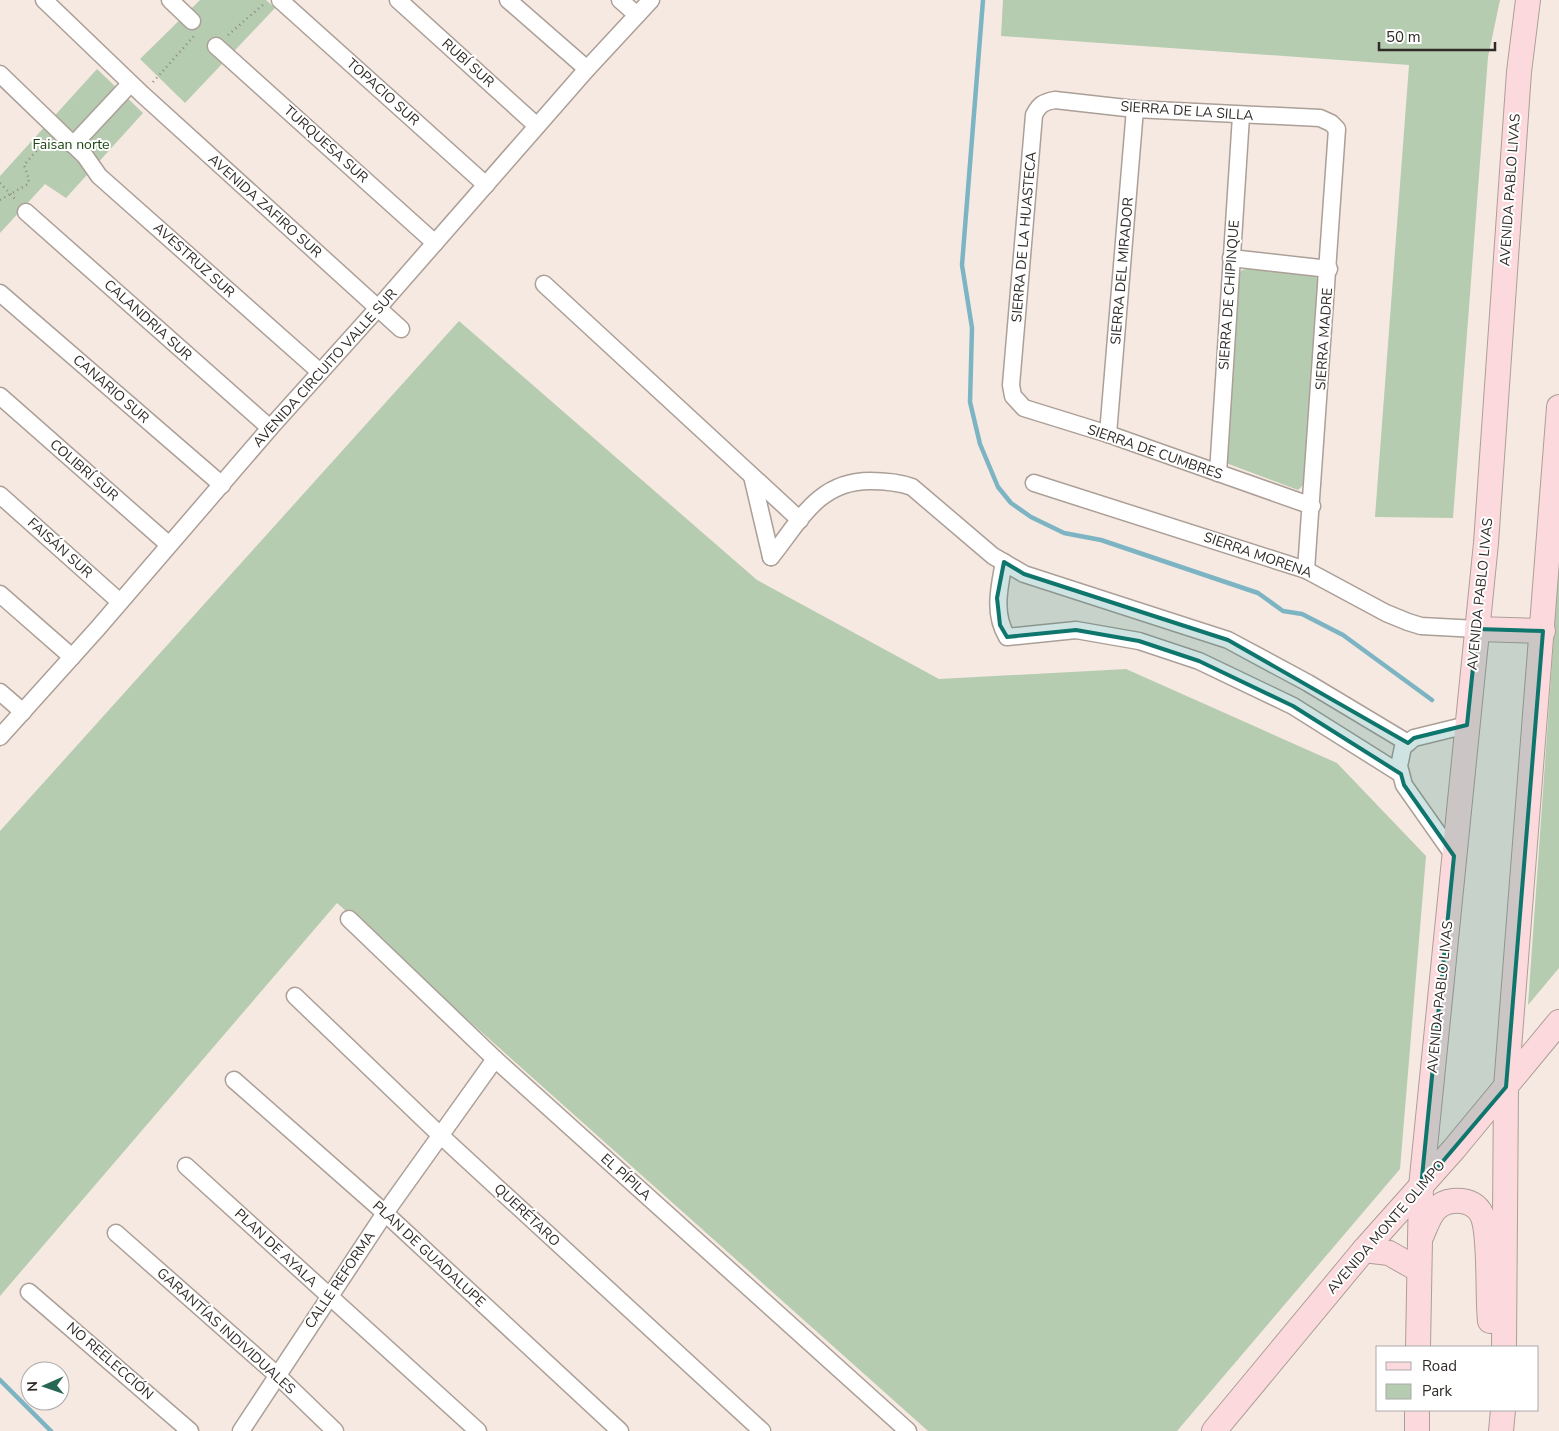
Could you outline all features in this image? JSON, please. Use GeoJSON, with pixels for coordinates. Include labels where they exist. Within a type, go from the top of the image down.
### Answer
{"type":"FeatureCollection","features":[{"type":"Feature","properties":{"kind":"main road","name":"AVENIDA PABLO LIVAS"},"geometry":{"type":"LineString","coordinates":[[1420,1242],[1421,1187],[1486,543],[1519,72],[1528,0]]}},
{"type":"Feature","properties":{"kind":"main road"},"geometry":{"type":"LineString","coordinates":[[1504,1346],[1506,1087],[1559,407]]}},
{"type":"Feature","properties":{"kind":"main road"},"geometry":{"type":"LineString","coordinates":[[1477,629],[1542,630]]}},
{"type":"Feature","properties":{"kind":"main road","name":"AVENIDA MONTE OLIMPO"},"geometry":{"type":"LineString","coordinates":[[1214,1431],[1364,1250],[1421,1187],[1559,1022]]}},
{"type":"Feature","properties":{"kind":"main road"},"geometry":{"type":"LineString","coordinates":[[1418,1346],[1420,1242],[1432,1212],[1446,1202],[1470,1202],[1479,1211],[1486,1233],[1488,1308],[1495,1346]]}},
{"type":"Feature","properties":{"kind":"main road"},"geometry":{"type":"LineString","coordinates":[[1364,1250],[1389,1253],[1419,1270]]}},
{"type":"Feature","properties":{"kind":"main road"},"geometry":{"type":"LineString","coordinates":[[1417,1411],[1417,1431]]}},
{"type":"Feature","properties":{"kind":"main road"},"geometry":{"type":"LineString","coordinates":[[1501,1431],[1502,1411]]}},
{"type":"Feature","properties":{"kind":"street","name":"AVENIDA ZAFIRO SUR"},"geometry":{"type":"LineString","coordinates":[[44,0],[136,89],[401,328]]}},
{"type":"Feature","properties":{"kind":"street"},"geometry":{"type":"LineString","coordinates":[[170,0],[192,21]]}},
{"type":"Feature","properties":{"kind":"street","name":"TOPACIO SUR"},"geometry":{"type":"LineString","coordinates":[[280,0],[486,185]]}},
{"type":"Feature","properties":{"kind":"street","name":"RUBÍ SUR"},"geometry":{"type":"LineString","coordinates":[[398,0],[537,126]]}},
{"type":"Feature","properties":{"kind":"street"},"geometry":{"type":"LineString","coordinates":[[508,0],[587,69]]}},
{"type":"Feature","properties":{"kind":"street"},"geometry":{"type":"LineString","coordinates":[[620,0],[637,16]]}},
{"type":"Feature","properties":{"kind":"street","name":"AVENIDA CIRCUITO VALLE SUR"},"geometry":{"type":"LineString","coordinates":[[0,737],[587,69],[651,0]]}},
{"type":"Feature","properties":{"kind":"street","name":"TURQUESA SUR"},"geometry":{"type":"LineString","coordinates":[[216,46],[435,243]]}},
{"type":"Feature","properties":{"kind":"street","name":"AVESTRUZ SUR"},"geometry":{"type":"LineString","coordinates":[[0,74],[73,145],[100,176],[320,372]]}},
{"type":"Feature","properties":{"kind":"street"},"geometry":{"type":"LineString","coordinates":[[73,145],[136,89]]}},
{"type":"Feature","properties":{"kind":"street","name":"SIERRA DE LA SILLA"},"geometry":{"type":"LineString","coordinates":[[1055,100],[1136,109],[1241,116],[1320,118]]}},
{"type":"Feature","properties":{"kind":"street","name":"SIERRA DE LA HUASTECA"},"geometry":{"type":"LineString","coordinates":[[1011,385],[1034,115],[1038,106],[1055,100]]}},
{"type":"Feature","properties":{"kind":"street","name":"SIERRA DEL MIRADOR"},"geometry":{"type":"LineString","coordinates":[[1108,434],[1136,109]]}},
{"type":"Feature","properties":{"kind":"street","name":"SIERRA DE CHIPINQUE"},"geometry":{"type":"LineString","coordinates":[[1218,473],[1241,116]]}},
{"type":"Feature","properties":{"kind":"street","name":"SIERRA MADRE"},"geometry":{"type":"LineString","coordinates":[[1306,570],[1329,269],[1337,129],[1331,122],[1320,118]]}},
{"type":"Feature","properties":{"kind":"street","name":"CALANDRIA SUR"},"geometry":{"type":"LineString","coordinates":[[26,212],[270,428]]}},
{"type":"Feature","properties":{"kind":"street"},"geometry":{"type":"LineString","coordinates":[[1231,258],[1329,269]]}},
{"type":"Feature","properties":{"kind":"street"},"geometry":{"type":"LineString","coordinates":[[544,284],[800,520]]}},
{"type":"Feature","properties":{"kind":"street","name":"CANARIO SUR"},"geometry":{"type":"LineString","coordinates":[[0,293],[222,485]]}},
{"type":"Feature","properties":{"kind":"street","name":"SIERRA DE CUMBRES"},"geometry":{"type":"LineString","coordinates":[[1011,385],[1013,396],[1024,408],[1108,434],[1312,506]]}},
{"type":"Feature","properties":{"kind":"street","name":"COLIBRÍ SUR"},"geometry":{"type":"LineString","coordinates":[[0,396],[168,544]]}},
{"type":"Feature","properties":{"kind":"street"},"geometry":{"type":"LineString","coordinates":[[752,476],[771,557],[818,498],[834,487],[858,481],[900,483],[912,488],[993,556],[1024,574],[1228,640],[1308,683],[1408,743]]}},
{"type":"Feature","properties":{"kind":"street","name":"SIERRA MORENA"},"geometry":{"type":"LineString","coordinates":[[1034,483],[1306,570],[1386,613],[1408,622],[1421,626],[1477,629]]}},
{"type":"Feature","properties":{"kind":"street","name":"FAISÁN SUR"},"geometry":{"type":"LineString","coordinates":[[0,495],[120,602]]}},
{"type":"Feature","properties":{"kind":"street"},"geometry":{"type":"LineString","coordinates":[[1004,562],[997,598],[1000,625],[1007,637],[1076,630],[1139,641],[1190,658],[1293,706],[1401,774]]}},
{"type":"Feature","properties":{"kind":"street"},"geometry":{"type":"LineString","coordinates":[[0,594],[72,657]]}},
{"type":"Feature","properties":{"kind":"street"},"geometry":{"type":"LineString","coordinates":[[0,692],[23,712]]}},
{"type":"Feature","properties":{"kind":"street"},"geometry":{"type":"LineString","coordinates":[[1454,856],[1404,785],[1399,766],[1403,747],[1414,738],[1467,726]]}},
{"type":"Feature","properties":{"kind":"street","name":"EL PÍPILA"},"geometry":{"type":"LineString","coordinates":[[349,918],[495,1060],[908,1431]]}},
{"type":"Feature","properties":{"kind":"street","name":"QUERÉTARO"},"geometry":{"type":"LineString","coordinates":[[295,996],[439,1134],[762,1431]]}},
{"type":"Feature","properties":{"kind":"street","name":"CALLE REFORMA"},"geometry":{"type":"LineString","coordinates":[[241,1431],[329,1296],[439,1134],[495,1060]]}},
{"type":"Feature","properties":{"kind":"street","name":"PLAN DE GUADALUPE"},"geometry":{"type":"LineString","coordinates":[[234,1080],[385,1213],[620,1431]]}},
{"type":"Feature","properties":{"kind":"street","name":"PLAN DE AYALA"},"geometry":{"type":"LineString","coordinates":[[186,1166],[478,1431]]}},
{"type":"Feature","properties":{"kind":"street","name":"GARANTÍAS INDIVIDUALES"},"geometry":{"type":"LineString","coordinates":[[116,1233],[277,1375],[334,1431]]}},
{"type":"Feature","properties":{"kind":"street","name":"NO REELECCIÓN"},"geometry":{"type":"LineString","coordinates":[[29,1292],[190,1431]]}},
{"type":"Feature","properties":{"kind":"path"},"geometry":{"type":"LineString","coordinates":[[216,46],[268,0]]}},
{"type":"Feature","properties":{"kind":"path"},"geometry":{"type":"LineString","coordinates":[[136,89],[200,30],[192,21]]}},
{"type":"Feature","properties":{"kind":"path"},"geometry":{"type":"LineString","coordinates":[[0,200],[28,184],[29,180],[24,168],[26,162],[56,128]]}},
{"type":"Feature","properties":{"kind":"path"},"geometry":{"type":"LineString","coordinates":[[0,183],[26,212]]}},
{"type":"Feature","properties":{"kind":"highlighted area"},"geometry":{"type":"Polygon","coordinates":[[[1004,562],[1024,574],[1228,640],[1408,743],[1414,738],[1467,725],[1477,629],[1543,631],[1506,1087],[1421,1187],[1454,856],[1404,785],[1401,774],[1293,706],[1199,661],[1139,641],[1076,630],[1007,637],[1000,625],[997,598],[1004,562]]]}},
{"type":"Feature","properties":{"kind":"green space"},"geometry":{"type":"Polygon","coordinates":[[[200,0],[266,0],[275,8],[185,103],[140,59],[200,0]]]}},
{"type":"Feature","properties":{"kind":"green space"},"geometry":{"type":"Polygon","coordinates":[[[1003,0],[1500,0],[1488,57],[1453,518],[1375,517],[1409,65],[1001,36],[1003,0]]]}},
{"type":"Feature","properties":{"kind":"green space","name":"Faisan norte"},"geometry":{"type":"Polygon","coordinates":[[[97,69],[143,113],[66,198],[45,184],[0,233],[0,176],[97,69]]]}},
{"type":"Feature","properties":{"kind":"green space"},"geometry":{"type":"Polygon","coordinates":[[[1263,266],[1309,272],[1323,282],[1307,466],[1304,484],[1298,490],[1226,463],[1235,278],[1242,270],[1263,266]]]}},
{"type":"Feature","properties":{"kind":"green space"},"geometry":{"type":"Polygon","coordinates":[[[459,321],[757,580],[939,679],[1126,669],[1337,763],[1426,856],[1400,1169],[1177,1431],[928,1431],[337,903],[0,1296],[0,831],[459,321]]]}},
{"type":"Feature","properties":{"kind":"green space"},"geometry":{"type":"Polygon","coordinates":[[[1559,563],[1559,968],[1528,1005],[1559,563]]]}},
{"type":"Feature","properties":{"kind":"waterway"},"geometry":{"type":"LineString","coordinates":[[983,0],[962,265],[972,328],[970,402],[980,444],[998,487],[1011,503],[1031,517],[1064,533],[1101,540],[1258,593],[1283,611],[1302,614],[1343,635],[1432,700]]}},
{"type":"Feature","properties":{"kind":"waterway"},"geometry":{"type":"LineString","coordinates":[[0,1380],[51,1431]]}}]}
